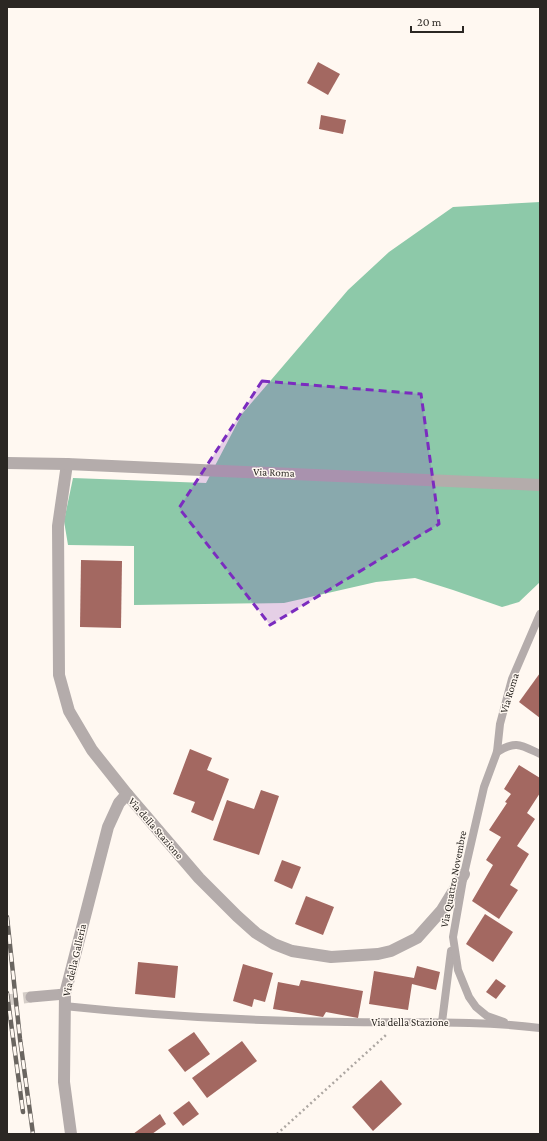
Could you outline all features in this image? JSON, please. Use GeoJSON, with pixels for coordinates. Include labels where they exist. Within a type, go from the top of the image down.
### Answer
{"type":"FeatureCollection","features":[{"type":"Feature","properties":{"kind":"street","name":"Via Roma"},"geometry":{"type":"LineString","coordinates":[[7,463],[67,464],[540,485]]}},
{"type":"Feature","properties":{"kind":"street","name":"Via della Stazione"},"geometry":{"type":"LineString","coordinates":[[67,464],[58,526],[59,675],[68,711],[92,750],[127,794],[199,878],[236,916],[256,933],[274,944],[292,951],[331,957],[378,954],[402,946],[417,938],[425,931],[442,910],[464,874]]}},
{"type":"Feature","properties":{"kind":"street","name":"Via della Galleria"},"geometry":{"type":"LineString","coordinates":[[71,1134],[64,1082],[64,1000],[108,827],[119,803],[127,794]]}},
{"type":"Feature","properties":{"kind":"street"},"geometry":{"type":"LineString","coordinates":[[31,997],[64,1000]]}},
{"type":"Feature","properties":{"kind":"lane","name":"Via Roma"},"geometry":{"type":"LineString","coordinates":[[497,752],[500,724],[512,679],[540,614]]}},
{"type":"Feature","properties":{"kind":"lane"},"geometry":{"type":"LineString","coordinates":[[497,752],[508,745],[520,744],[540,754]]}},
{"type":"Feature","properties":{"kind":"lane","name":"Via Quattro Novembre"},"geometry":{"type":"LineString","coordinates":[[497,752],[484,787],[464,874],[453,937],[455,960],[461,981],[476,1007],[487,1016],[520,1025]]}},
{"type":"Feature","properties":{"kind":"lane"},"geometry":{"type":"LineString","coordinates":[[442,1022],[453,937]]}},
{"type":"Feature","properties":{"kind":"lane","name":"Via della Stazione"},"geometry":{"type":"LineString","coordinates":[[64,1000],[147,1015],[310,1022],[442,1022],[520,1025],[540,1028]]}},
{"type":"Feature","properties":{"kind":"path"},"geometry":{"type":"LineString","coordinates":[[277,1134],[400,1022]]}},
{"type":"Feature","properties":{"kind":"highlighted area"},"geometry":{"type":"Polygon","coordinates":[[[262,381],[421,394],[439,524],[270,625],[179,508],[262,381]]]}},
{"type":"Feature","properties":{"kind":"green space"},"geometry":{"type":"Polygon","coordinates":[[[540,202],[540,582],[519,602],[502,607],[415,578],[376,582],[284,603],[134,605],[134,546],[68,545],[64,521],[73,478],[206,483],[242,414],[348,290],[389,252],[453,207],[540,202]]]}},
{"type":"Feature","properties":{"kind":"building"},"geometry":{"type":"Polygon","coordinates":[[[318,62],[340,74],[328,95],[307,83],[318,62]]]}},
{"type":"Feature","properties":{"kind":"building"},"geometry":{"type":"Polygon","coordinates":[[[321,115],[346,120],[343,134],[319,129],[321,115]]]}},
{"type":"Feature","properties":{"kind":"building"},"geometry":{"type":"Polygon","coordinates":[[[81,560],[122,561],[121,628],[80,627],[81,560]]]}},
{"type":"Feature","properties":{"kind":"building"},"geometry":{"type":"Polygon","coordinates":[[[540,673],[540,718],[519,702],[540,673]]]}},
{"type":"Feature","properties":{"kind":"building"},"geometry":{"type":"Polygon","coordinates":[[[190,749],[212,758],[207,770],[229,779],[213,821],[191,812],[195,802],[173,794],[190,749]]]}},
{"type":"Feature","properties":{"kind":"building"},"geometry":{"type":"Polygon","coordinates":[[[519,765],[540,778],[540,793],[527,813],[535,819],[517,846],[529,854],[510,885],[518,890],[499,919],[472,901],[493,865],[486,860],[501,837],[489,830],[507,803],[505,802],[511,794],[504,789],[519,765]]]}},
{"type":"Feature","properties":{"kind":"building"},"geometry":{"type":"Polygon","coordinates":[[[261,790],[279,796],[259,855],[213,840],[227,800],[254,809],[261,790]]]}},
{"type":"Feature","properties":{"kind":"building"},"geometry":{"type":"Polygon","coordinates":[[[282,860],[301,867],[292,889],[274,881],[282,860]]]}},
{"type":"Feature","properties":{"kind":"building"},"geometry":{"type":"Polygon","coordinates":[[[306,896],[334,907],[323,935],[295,924],[306,896]]]}},
{"type":"Feature","properties":{"kind":"building"},"geometry":{"type":"Polygon","coordinates":[[[485,914],[513,932],[493,962],[466,944],[485,914]]]}},
{"type":"Feature","properties":{"kind":"building"},"geometry":{"type":"Polygon","coordinates":[[[138,962],[178,966],[175,998],[135,994],[138,962]]]}},
{"type":"Feature","properties":{"kind":"building"},"geometry":{"type":"Polygon","coordinates":[[[243,964],[273,973],[265,1002],[254,999],[252,1007],[233,1001],[243,964]]]}},
{"type":"Feature","properties":{"kind":"building"},"geometry":{"type":"Polygon","coordinates":[[[417,966],[440,972],[436,990],[412,984],[408,1010],[369,1004],[374,971],[414,978],[417,966]]]}},
{"type":"Feature","properties":{"kind":"building"},"geometry":{"type":"Polygon","coordinates":[[[496,979],[506,986],[496,999],[486,992],[496,979]]]}},
{"type":"Feature","properties":{"kind":"building"},"geometry":{"type":"Polygon","coordinates":[[[301,980],[363,991],[358,1018],[326,1012],[323,1017],[273,1009],[278,982],[299,986],[301,980]]]}},
{"type":"Feature","properties":{"kind":"building"},"geometry":{"type":"Polygon","coordinates":[[[194,1032],[210,1054],[185,1072],[168,1050],[194,1032]]]}},
{"type":"Feature","properties":{"kind":"building"},"geometry":{"type":"Polygon","coordinates":[[[242,1041],[257,1061],[207,1098],[192,1078],[242,1041]]]}},
{"type":"Feature","properties":{"kind":"building"},"geometry":{"type":"Polygon","coordinates":[[[381,1080],[402,1104],[373,1131],[352,1107],[381,1080]]]}},
{"type":"Feature","properties":{"kind":"building"},"geometry":{"type":"Polygon","coordinates":[[[189,1101],[199,1114],[183,1126],[173,1113],[189,1101]]]}},
{"type":"Feature","properties":{"kind":"building"},"geometry":{"type":"Polygon","coordinates":[[[160,1114],[166,1124],[152,1134],[133,1134],[160,1114]]]}},
{"type":"Feature","properties":{"kind":"tunnel"},"geometry":{"type":"LineString","coordinates":[[7,1000],[31,997]]}},
{"type":"Feature","properties":{"kind":"railway"},"geometry":{"type":"LineString","coordinates":[[7,917],[20,1039],[33,1134]]}},
{"type":"Feature","properties":{"kind":"railway"},"geometry":{"type":"LineString","coordinates":[[7,993],[23,1112]]}}]}
